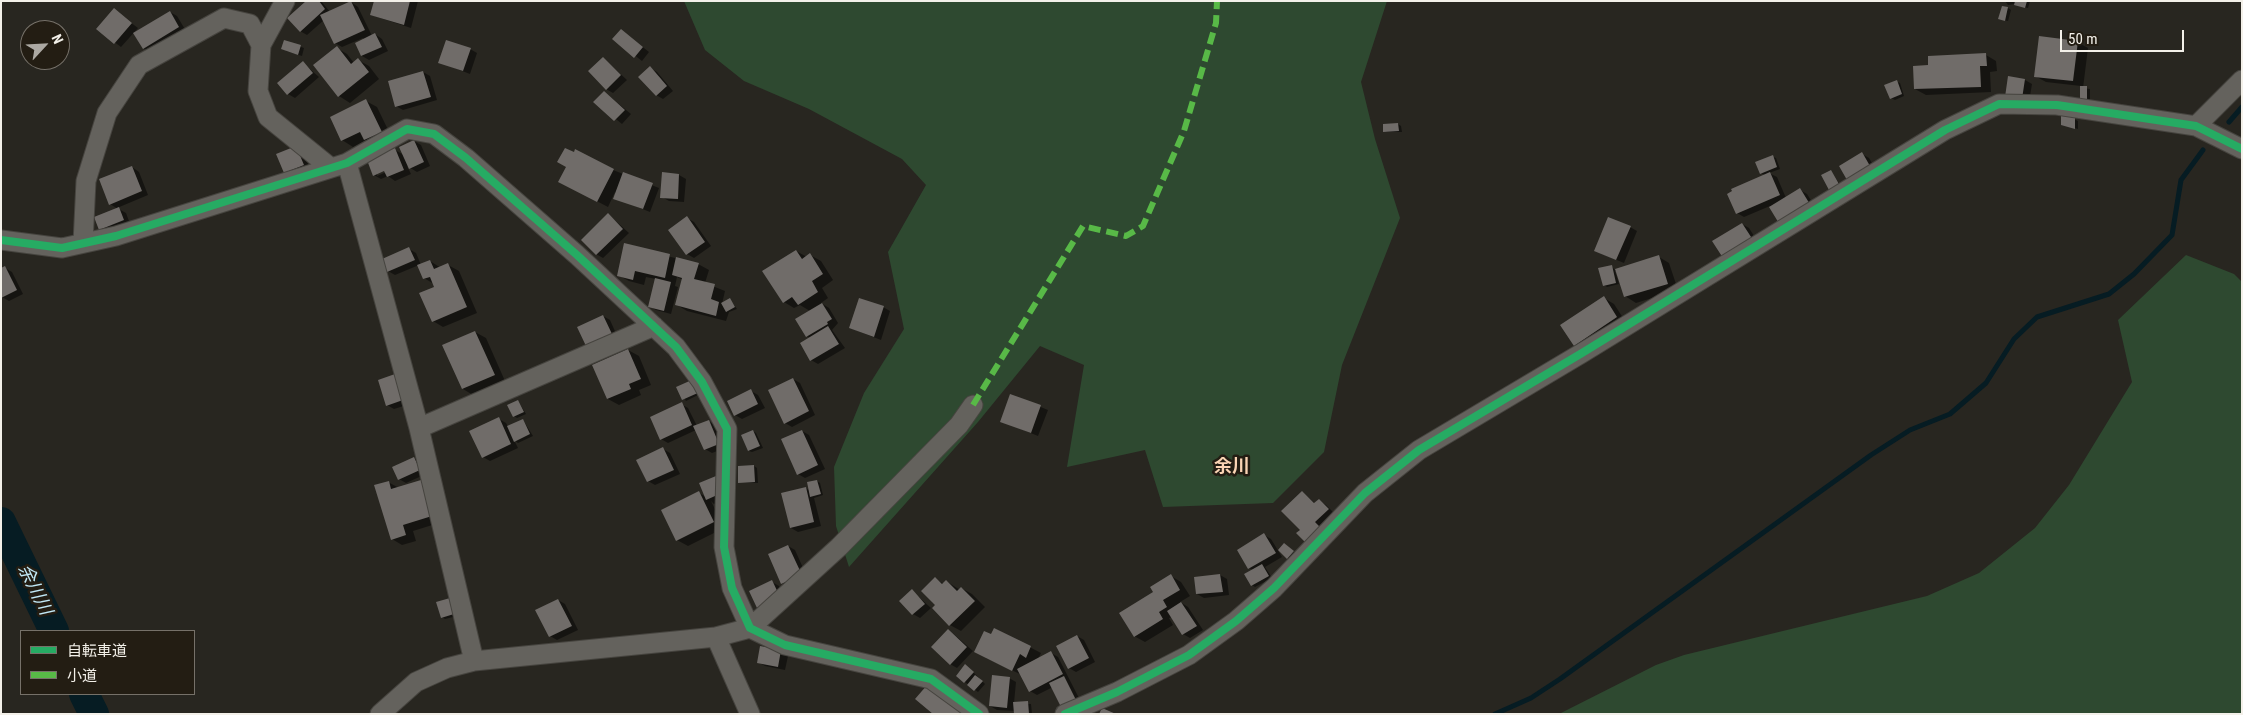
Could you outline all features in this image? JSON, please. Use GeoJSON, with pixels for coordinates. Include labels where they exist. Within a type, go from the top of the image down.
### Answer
{"type":"FeatureCollection","features":[{"type":"Feature","properties":{"kind":"street"},"geometry":{"type":"LineString","coordinates":[[285,1],[261,45],[258,91],[268,117],[339,166],[419,428],[474,661]]}},
{"type":"Feature","properties":{"kind":"street"},"geometry":{"type":"LineString","coordinates":[[83,243],[86,181],[107,113],[139,65],[224,18],[250,24],[261,45]]}},
{"type":"Feature","properties":{"kind":"street"},"geometry":{"type":"LineString","coordinates":[[2196,126],[2242,80]]}},
{"type":"Feature","properties":{"kind":"street"},"geometry":{"type":"LineString","coordinates":[[1065,714],[1117,692],[1189,655],[1236,621],[1274,588],[1365,493],[1418,450],[1582,353],[1945,130],[2000,104],[2018,102],[2057,104],[2196,126],[2242,149]]}},
{"type":"Feature","properties":{"kind":"street"},"geometry":{"type":"LineString","coordinates":[[1,240],[62,248],[116,236],[339,166],[407,129],[434,134],[466,158],[577,255],[654,326],[676,347],[702,382],[726,429],[724,547],[732,588],[750,628],[785,645],[931,679],[979,714]]}},
{"type":"Feature","properties":{"kind":"street"},"geometry":{"type":"LineString","coordinates":[[419,428],[654,326]]}},
{"type":"Feature","properties":{"kind":"street"},"geometry":{"type":"LineString","coordinates":[[380,714],[416,682],[447,668],[474,661],[716,637],[750,628],[839,547],[959,425],[973,405]]}},
{"type":"Feature","properties":{"kind":"street"},"geometry":{"type":"LineString","coordinates":[[716,637],[750,714]]}},
{"type":"Feature","properties":{"kind":"green space"},"geometry":{"type":"Polygon","coordinates":[[[684,1],[1387,1],[1361,82],[1375,139],[1400,218],[1342,365],[1324,452],[1273,503],[1163,507],[1145,450],[1067,467],[1084,365],[1040,346],[978,422],[849,567],[836,526],[834,467],[864,393],[904,329],[888,252],[926,185],[902,159],[809,109],[744,81],[705,50],[684,1]]]}},
{"type":"Feature","properties":{"kind":"green space"},"geometry":{"type":"Polygon","coordinates":[[[2186,255],[2234,274],[2242,282],[2242,714],[1559,714],[1656,665],[1684,655],[1927,596],[1979,573],[2035,528],[2069,485],[2132,382],[2118,320],[2186,255]]]}},
{"type":"Feature","properties":{"kind":"building"},"geometry":{"type":"Polygon","coordinates":[[[306,1],[319,1],[325,9],[300,32],[287,18],[306,1]]]}},
{"type":"Feature","properties":{"kind":"building"},"geometry":{"type":"Polygon","coordinates":[[[351,1],[365,30],[334,44],[320,15],[351,1]]]}},
{"type":"Feature","properties":{"kind":"building"},"geometry":{"type":"Polygon","coordinates":[[[374,1],[410,1],[404,25],[370,15],[374,1]]]}},
{"type":"Feature","properties":{"kind":"building"},"geometry":{"type":"Polygon","coordinates":[[[2015,1],[2027,1],[2025,8],[2014,5],[2015,1]]]}},
{"type":"Feature","properties":{"kind":"building"},"geometry":{"type":"Polygon","coordinates":[[[2002,6],[2008,7],[2005,21],[1998,19],[2002,6]]]}},
{"type":"Feature","properties":{"kind":"building"},"geometry":{"type":"Polygon","coordinates":[[[114,8],[132,23],[114,44],[96,29],[114,8]]]}},
{"type":"Feature","properties":{"kind":"building"},"geometry":{"type":"Polygon","coordinates":[[[170,11],[179,27],[143,49],[133,33],[170,11]]]}},
{"type":"Feature","properties":{"kind":"building"},"geometry":{"type":"Polygon","coordinates":[[[621,29],[643,47],[634,58],[612,39],[621,29]]]}},
{"type":"Feature","properties":{"kind":"building"},"geometry":{"type":"Polygon","coordinates":[[[375,33],[382,47],[361,56],[355,43],[375,33]]]}},
{"type":"Feature","properties":{"kind":"building"},"geometry":{"type":"Polygon","coordinates":[[[2039,36],[2078,41],[2073,81],[2034,77],[2039,36]]]}},
{"type":"Feature","properties":{"kind":"building"},"geometry":{"type":"Polygon","coordinates":[[[284,40],[301,45],[298,55],[281,49],[284,40]]]}},
{"type":"Feature","properties":{"kind":"building"},"geometry":{"type":"Polygon","coordinates":[[[446,40],[471,48],[463,71],[438,63],[446,40]]]}},
{"type":"Feature","properties":{"kind":"building"},"geometry":{"type":"Polygon","coordinates":[[[337,46],[351,64],[358,58],[369,72],[338,97],[313,65],[337,46]]]}},
{"type":"Feature","properties":{"kind":"building"},"geometry":{"type":"Polygon","coordinates":[[[1986,53],[1987,66],[1980,66],[1981,87],[1914,89],[1913,66],[1928,65],[1928,56],[1986,53]]]}},
{"type":"Feature","properties":{"kind":"building"},"geometry":{"type":"Polygon","coordinates":[[[603,57],[621,75],[606,90],[588,71],[603,57]]]}},
{"type":"Feature","properties":{"kind":"building"},"geometry":{"type":"Polygon","coordinates":[[[303,61],[313,73],[287,95],[277,83],[303,61]]]}},
{"type":"Feature","properties":{"kind":"building"},"geometry":{"type":"Polygon","coordinates":[[[650,66],[667,86],[656,96],[638,77],[650,66]]]}},
{"type":"Feature","properties":{"kind":"building"},"geometry":{"type":"Polygon","coordinates":[[[423,71],[431,97],[395,107],[388,81],[423,71]]]}},
{"type":"Feature","properties":{"kind":"building"},"geometry":{"type":"Polygon","coordinates":[[[2008,76],[2025,79],[2022,99],[2005,97],[2008,76]]]}},
{"type":"Feature","properties":{"kind":"building"},"geometry":{"type":"Polygon","coordinates":[[[1897,80],[1902,94],[1890,99],[1884,85],[1897,80]]]}},
{"type":"Feature","properties":{"kind":"building"},"geometry":{"type":"Polygon","coordinates":[[[2080,86],[2087,86],[2087,100],[2080,99],[2080,86]]]}},
{"type":"Feature","properties":{"kind":"building"},"geometry":{"type":"Polygon","coordinates":[[[604,91],[625,110],[614,121],[593,102],[604,91]]]}},
{"type":"Feature","properties":{"kind":"building"},"geometry":{"type":"Polygon","coordinates":[[[366,99],[382,132],[364,140],[360,132],[341,141],[330,117],[366,99]]]}},
{"type":"Feature","properties":{"kind":"building"},"geometry":{"type":"Polygon","coordinates":[[[2061,115],[2075,118],[2075,129],[2061,125],[2061,115]]]}},
{"type":"Feature","properties":{"kind":"building"},"geometry":{"type":"Polygon","coordinates":[[[1398,123],[1399,131],[1383,132],[1383,124],[1398,123]]]}},
{"type":"Feature","properties":{"kind":"building"},"geometry":{"type":"Polygon","coordinates":[[[414,140],[424,162],[409,169],[399,147],[414,140]]]}},
{"type":"Feature","properties":{"kind":"building"},"geometry":{"type":"Polygon","coordinates":[[[296,146],[304,165],[284,173],[276,154],[296,146]]]}},
{"type":"Feature","properties":{"kind":"building"},"geometry":{"type":"Polygon","coordinates":[[[395,148],[404,170],[387,177],[384,171],[373,176],[367,160],[395,148]]]}},
{"type":"Feature","properties":{"kind":"building"},"geometry":{"type":"Polygon","coordinates":[[[565,148],[574,152],[575,149],[614,169],[597,202],[558,182],[566,167],[557,162],[565,148]]]}},
{"type":"Feature","properties":{"kind":"building"},"geometry":{"type":"Polygon","coordinates":[[[1862,152],[1870,166],[1847,180],[1839,166],[1862,152]]]}},
{"type":"Feature","properties":{"kind":"building"},"geometry":{"type":"Polygon","coordinates":[[[1773,155],[1777,167],[1760,174],[1755,162],[1773,155]]]}},
{"type":"Feature","properties":{"kind":"building"},"geometry":{"type":"Polygon","coordinates":[[[132,166],[142,191],[109,205],[99,179],[132,166]]]}},
{"type":"Feature","properties":{"kind":"building"},"geometry":{"type":"Polygon","coordinates":[[[1831,170],[1839,184],[1829,190],[1821,175],[1831,170]]]}},
{"type":"Feature","properties":{"kind":"building"},"geometry":{"type":"Polygon","coordinates":[[[623,172],[653,183],[643,209],[613,199],[623,172]]]}},
{"type":"Feature","properties":{"kind":"building"},"geometry":{"type":"Polygon","coordinates":[[[662,172],[679,174],[678,199],[660,198],[662,172]]]}},
{"type":"Feature","properties":{"kind":"building"},"geometry":{"type":"Polygon","coordinates":[[[1770,172],[1780,195],[1736,214],[1727,194],[1732,191],[1731,189],[1770,172]]]}},
{"type":"Feature","properties":{"kind":"building"},"geometry":{"type":"Polygon","coordinates":[[[1800,188],[1811,206],[1780,225],[1769,207],[1800,188]]]}},
{"type":"Feature","properties":{"kind":"building"},"geometry":{"type":"Polygon","coordinates":[[[119,207],[124,220],[99,230],[94,217],[119,207]]]}},
{"type":"Feature","properties":{"kind":"building"},"geometry":{"type":"Polygon","coordinates":[[[608,213],[623,229],[596,255],[581,240],[608,213]]]}},
{"type":"Feature","properties":{"kind":"building"},"geometry":{"type":"Polygon","coordinates":[[[687,216],[705,242],[686,255],[668,230],[687,216]]]}},
{"type":"Feature","properties":{"kind":"building"},"geometry":{"type":"Polygon","coordinates":[[[1608,217],[1631,226],[1616,260],[1594,251],[1608,217]]]}},
{"type":"Feature","properties":{"kind":"building"},"geometry":{"type":"Polygon","coordinates":[[[1742,223],[1753,240],[1723,258],[1712,241],[1742,223]]]}},
{"type":"Feature","properties":{"kind":"building"},"geometry":{"type":"Polygon","coordinates":[[[624,243],[670,254],[665,278],[635,271],[633,280],[617,276],[624,243]]]}},
{"type":"Feature","properties":{"kind":"building"},"geometry":{"type":"Polygon","coordinates":[[[409,247],[415,260],[387,272],[382,259],[409,247]]]}},
{"type":"Feature","properties":{"kind":"building"},"geometry":{"type":"Polygon","coordinates":[[[796,250],[802,259],[810,253],[823,274],[812,281],[818,292],[798,305],[792,297],[783,303],[762,271],[796,250]]]}},
{"type":"Feature","properties":{"kind":"building"},"geometry":{"type":"Polygon","coordinates":[[[1659,255],[1668,284],[1624,297],[1615,269],[1659,255]]]}},
{"type":"Feature","properties":{"kind":"building"},"geometry":{"type":"Polygon","coordinates":[[[676,257],[699,263],[694,279],[715,284],[711,299],[719,302],[716,316],[675,305],[682,278],[672,275],[676,257]]]}},
{"type":"Feature","properties":{"kind":"building"},"geometry":{"type":"Polygon","coordinates":[[[430,260],[434,269],[448,263],[467,307],[432,322],[419,293],[434,287],[430,277],[423,279],[417,265],[430,260]]]}},
{"type":"Feature","properties":{"kind":"building"},"geometry":{"type":"Polygon","coordinates":[[[1612,265],[1616,283],[1603,286],[1598,268],[1612,265]]]}},
{"type":"Feature","properties":{"kind":"building"},"geometry":{"type":"Polygon","coordinates":[[[5,266],[17,290],[1,298],[1,268],[5,266]]]}},
{"type":"Feature","properties":{"kind":"building"},"geometry":{"type":"Polygon","coordinates":[[[655,278],[671,282],[664,311],[648,307],[655,278]]]}},
{"type":"Feature","properties":{"kind":"building"},"geometry":{"type":"Polygon","coordinates":[[[1604,296],[1617,317],[1574,346],[1560,325],[1604,296]]]}},
{"type":"Feature","properties":{"kind":"building"},"geometry":{"type":"Polygon","coordinates":[[[730,298],[735,307],[726,312],[721,303],[730,298]]]}},
{"type":"Feature","properties":{"kind":"building"},"geometry":{"type":"Polygon","coordinates":[[[859,298],[884,306],[874,337],[849,328],[859,298]]]}},
{"type":"Feature","properties":{"kind":"building"},"geometry":{"type":"Polygon","coordinates":[[[822,303],[832,319],[827,322],[828,324],[806,337],[795,319],[822,303]]]}},
{"type":"Feature","properties":{"kind":"building"},"geometry":{"type":"Polygon","coordinates":[[[603,315],[612,334],[586,346],[577,327],[603,315]]]}},
{"type":"Feature","properties":{"kind":"building"},"geometry":{"type":"Polygon","coordinates":[[[828,326],[839,344],[810,361],[800,343],[828,326]]]}},
{"type":"Feature","properties":{"kind":"building"},"geometry":{"type":"Polygon","coordinates":[[[475,331],[495,375],[462,389],[442,345],[475,331]]]}},
{"type":"Feature","properties":{"kind":"building"},"geometry":{"type":"Polygon","coordinates":[[[628,349],[641,379],[629,384],[631,389],[607,399],[592,365],[628,349]]]}},
{"type":"Feature","properties":{"kind":"building"},"geometry":{"type":"Polygon","coordinates":[[[395,374],[403,400],[386,406],[378,380],[395,374]]]}},
{"type":"Feature","properties":{"kind":"building"},"geometry":{"type":"Polygon","coordinates":[[[793,378],[809,411],[784,424],[768,390],[793,378]]]}},
{"type":"Feature","properties":{"kind":"building"},"geometry":{"type":"Polygon","coordinates":[[[694,379],[700,392],[682,400],[676,387],[694,379]]]}},
{"type":"Feature","properties":{"kind":"building"},"geometry":{"type":"Polygon","coordinates":[[[751,389],[758,404],[734,416],[727,401],[751,389]]]}},
{"type":"Feature","properties":{"kind":"building"},"geometry":{"type":"Polygon","coordinates":[[[1010,394],[1041,405],[1031,433],[1000,422],[1010,394]]]}},
{"type":"Feature","properties":{"kind":"building"},"geometry":{"type":"Polygon","coordinates":[[[518,400],[524,412],[513,417],[507,405],[518,400]]]}},
{"type":"Feature","properties":{"kind":"building"},"geometry":{"type":"Polygon","coordinates":[[[682,402],[692,425],[660,440],[650,417],[682,402]]]}},
{"type":"Feature","properties":{"kind":"building"},"geometry":{"type":"Polygon","coordinates":[[[499,417],[511,444],[482,458],[469,431],[499,417]]]}},
{"type":"Feature","properties":{"kind":"building"},"geometry":{"type":"Polygon","coordinates":[[[523,419],[530,434],[514,442],[507,426],[523,419]]]}},
{"type":"Feature","properties":{"kind":"building"},"geometry":{"type":"Polygon","coordinates":[[[709,420],[719,444],[704,450],[693,426],[709,420]]]}},
{"type":"Feature","properties":{"kind":"building"},"geometry":{"type":"Polygon","coordinates":[[[753,430],[760,446],[748,451],[741,435],[753,430]]]}},
{"type":"Feature","properties":{"kind":"building"},"geometry":{"type":"Polygon","coordinates":[[[802,430],[818,465],[797,475],[781,439],[802,430]]]}},
{"type":"Feature","properties":{"kind":"building"},"geometry":{"type":"Polygon","coordinates":[[[663,447],[674,470],[647,482],[636,460],[663,447]]]}},
{"type":"Feature","properties":{"kind":"building"},"geometry":{"type":"Polygon","coordinates":[[[414,457],[420,470],[398,480],[392,467],[414,457]]]}},
{"type":"Feature","properties":{"kind":"building"},"geometry":{"type":"Polygon","coordinates":[[[754,465],[755,482],[738,483],[738,466],[754,465]]]}},
{"type":"Feature","properties":{"kind":"building"},"geometry":{"type":"Polygon","coordinates":[[[716,476],[724,492],[706,500],[699,483],[716,476]]]}},
{"type":"Feature","properties":{"kind":"building"},"geometry":{"type":"Polygon","coordinates":[[[421,480],[432,516],[403,525],[406,535],[391,540],[374,485],[389,481],[391,489],[421,480]]]}},
{"type":"Feature","properties":{"kind":"building"},"geometry":{"type":"Polygon","coordinates":[[[817,480],[821,494],[810,497],[807,482],[817,480]]]}},
{"type":"Feature","properties":{"kind":"building"},"geometry":{"type":"Polygon","coordinates":[[[806,487],[814,522],[790,528],[781,493],[806,487]]]}},
{"type":"Feature","properties":{"kind":"building"},"geometry":{"type":"Polygon","coordinates":[[[699,491],[714,522],[676,541],[661,510],[699,491]]]}},
{"type":"Feature","properties":{"kind":"building"},"geometry":{"type":"Polygon","coordinates":[[[1302,491],[1314,503],[1319,499],[1329,509],[1315,522],[1321,528],[1306,543],[1296,533],[1300,530],[1281,511],[1302,491]]]}},
{"type":"Feature","properties":{"kind":"building"},"geometry":{"type":"Polygon","coordinates":[[[1264,533],[1276,553],[1248,569],[1237,550],[1264,533]]]}},
{"type":"Feature","properties":{"kind":"building"},"geometry":{"type":"Polygon","coordinates":[[[1284,543],[1294,551],[1287,559],[1278,550],[1284,543]]]}},
{"type":"Feature","properties":{"kind":"building"},"geometry":{"type":"Polygon","coordinates":[[[788,545],[802,575],[781,584],[768,554],[788,545]]]}},
{"type":"Feature","properties":{"kind":"building"},"geometry":{"type":"Polygon","coordinates":[[[1262,564],[1269,576],[1251,586],[1244,574],[1262,564]]]}},
{"type":"Feature","properties":{"kind":"building"},"geometry":{"type":"Polygon","coordinates":[[[1171,574],[1180,590],[1163,600],[1167,607],[1159,612],[1163,619],[1134,637],[1119,613],[1153,592],[1150,587],[1171,574]]]}},
{"type":"Feature","properties":{"kind":"building"},"geometry":{"type":"Polygon","coordinates":[[[1220,574],[1223,592],[1196,594],[1194,577],[1220,574]]]}},
{"type":"Feature","properties":{"kind":"building"},"geometry":{"type":"Polygon","coordinates":[[[935,577],[942,584],[946,580],[957,591],[961,587],[975,601],[949,626],[932,608],[935,605],[921,591],[935,577]]]}},
{"type":"Feature","properties":{"kind":"building"},"geometry":{"type":"Polygon","coordinates":[[[772,580],[780,597],[757,608],[749,591],[772,580]]]}},
{"type":"Feature","properties":{"kind":"building"},"geometry":{"type":"Polygon","coordinates":[[[912,589],[925,604],[912,615],[899,601],[912,589]]]}},
{"type":"Feature","properties":{"kind":"building"},"geometry":{"type":"Polygon","coordinates":[[[450,598],[454,614],[441,618],[436,602],[450,598]]]}},
{"type":"Feature","properties":{"kind":"building"},"geometry":{"type":"Polygon","coordinates":[[[558,599],[572,626],[549,637],[535,610],[558,599]]]}},
{"type":"Feature","properties":{"kind":"building"},"geometry":{"type":"Polygon","coordinates":[[[1181,602],[1197,626],[1182,635],[1167,611],[1181,602]]]}},
{"type":"Feature","properties":{"kind":"building"},"geometry":{"type":"Polygon","coordinates":[[[994,628],[1031,646],[1026,658],[1020,654],[1012,671],[974,652],[984,631],[991,634],[994,628]]]}},
{"type":"Feature","properties":{"kind":"building"},"geometry":{"type":"Polygon","coordinates":[[[948,629],[967,647],[950,665],[931,647],[948,629]]]}},
{"type":"Feature","properties":{"kind":"building"},"geometry":{"type":"Polygon","coordinates":[[[1077,635],[1089,658],[1068,669],[1056,646],[1077,635]]]}},
{"type":"Feature","properties":{"kind":"building"},"geometry":{"type":"Polygon","coordinates":[[[760,646],[781,650],[778,667],[757,663],[760,646]]]}},
{"type":"Feature","properties":{"kind":"building"},"geometry":{"type":"Polygon","coordinates":[[[1051,651],[1063,674],[1029,692],[1017,669],[1051,651]]]}},
{"type":"Feature","properties":{"kind":"building"},"geometry":{"type":"Polygon","coordinates":[[[965,664],[974,672],[964,683],[956,676],[965,664]]]}},
{"type":"Feature","properties":{"kind":"building"},"geometry":{"type":"Polygon","coordinates":[[[975,675],[983,681],[974,691],[967,685],[975,675]]]}},
{"type":"Feature","properties":{"kind":"building"},"geometry":{"type":"Polygon","coordinates":[[[992,675],[1010,677],[1007,708],[989,706],[992,675]]]}},
{"type":"Feature","properties":{"kind":"building"},"geometry":{"type":"Polygon","coordinates":[[[1064,676],[1076,700],[1061,707],[1049,683],[1064,676]]]}},
{"type":"Feature","properties":{"kind":"building"},"geometry":{"type":"Polygon","coordinates":[[[928,684],[963,714],[933,714],[915,699],[928,684]]]}},
{"type":"Feature","properties":{"kind":"building"},"geometry":{"type":"Polygon","coordinates":[[[1028,701],[1029,714],[1014,714],[1013,702],[1028,701]]]}},
{"type":"Feature","properties":{"kind":"building"},"geometry":{"type":"Polygon","coordinates":[[[1102,708],[1116,714],[1099,714],[1102,708]]]}},
{"type":"Feature","properties":{"kind":"waterway"},"geometry":{"type":"LineString","coordinates":[[2229,122],[2242,107]]}},
{"type":"Feature","properties":{"kind":"waterway"},"geometry":{"type":"LineString","coordinates":[[1495,714],[1531,698],[1560,679],[1871,455],[1910,430],[1950,414],[1986,383],[2014,339],[2037,317],[2109,294],[2134,274],[2172,235],[2181,180],[2203,150]]}},
{"type":"Feature","properties":{"kind":"waterway","name":"余川川"},"geometry":{"type":"LineString","coordinates":[[1,522],[54,630]]}},
{"type":"Feature","properties":{"kind":"waterway","name":"余川川"},"geometry":{"type":"LineString","coordinates":[[84,695],[94,714]]}},
{"type":"Feature","properties":{"kind":"marked path"},"geometry":{"type":"LineString","coordinates":[[973,405],[1083,226],[1126,236],[1143,226],[1184,131],[1216,23],[1217,1]]}},
{"type":"Feature","properties":{"kind":"cycle path"},"geometry":{"type":"LineString","coordinates":[[1065,714],[1117,692],[1189,655],[1236,621],[1274,588],[1365,493],[1419,450],[1582,353],[1945,130],[1999,104],[2057,105],[2196,126],[2242,149]]}},
{"type":"Feature","properties":{"kind":"cycle path"},"geometry":{"type":"LineString","coordinates":[[1,240],[62,248],[116,236],[347,163],[407,129],[434,134],[466,158],[577,255],[676,347],[702,382],[727,429],[724,547],[732,588],[750,628],[785,645],[931,679],[979,714]]}},
{"type":"Feature","properties":{"kind":"district","name":"余川"},"geometry":{"type":"Point","coordinates":[1232,467]}}]}
